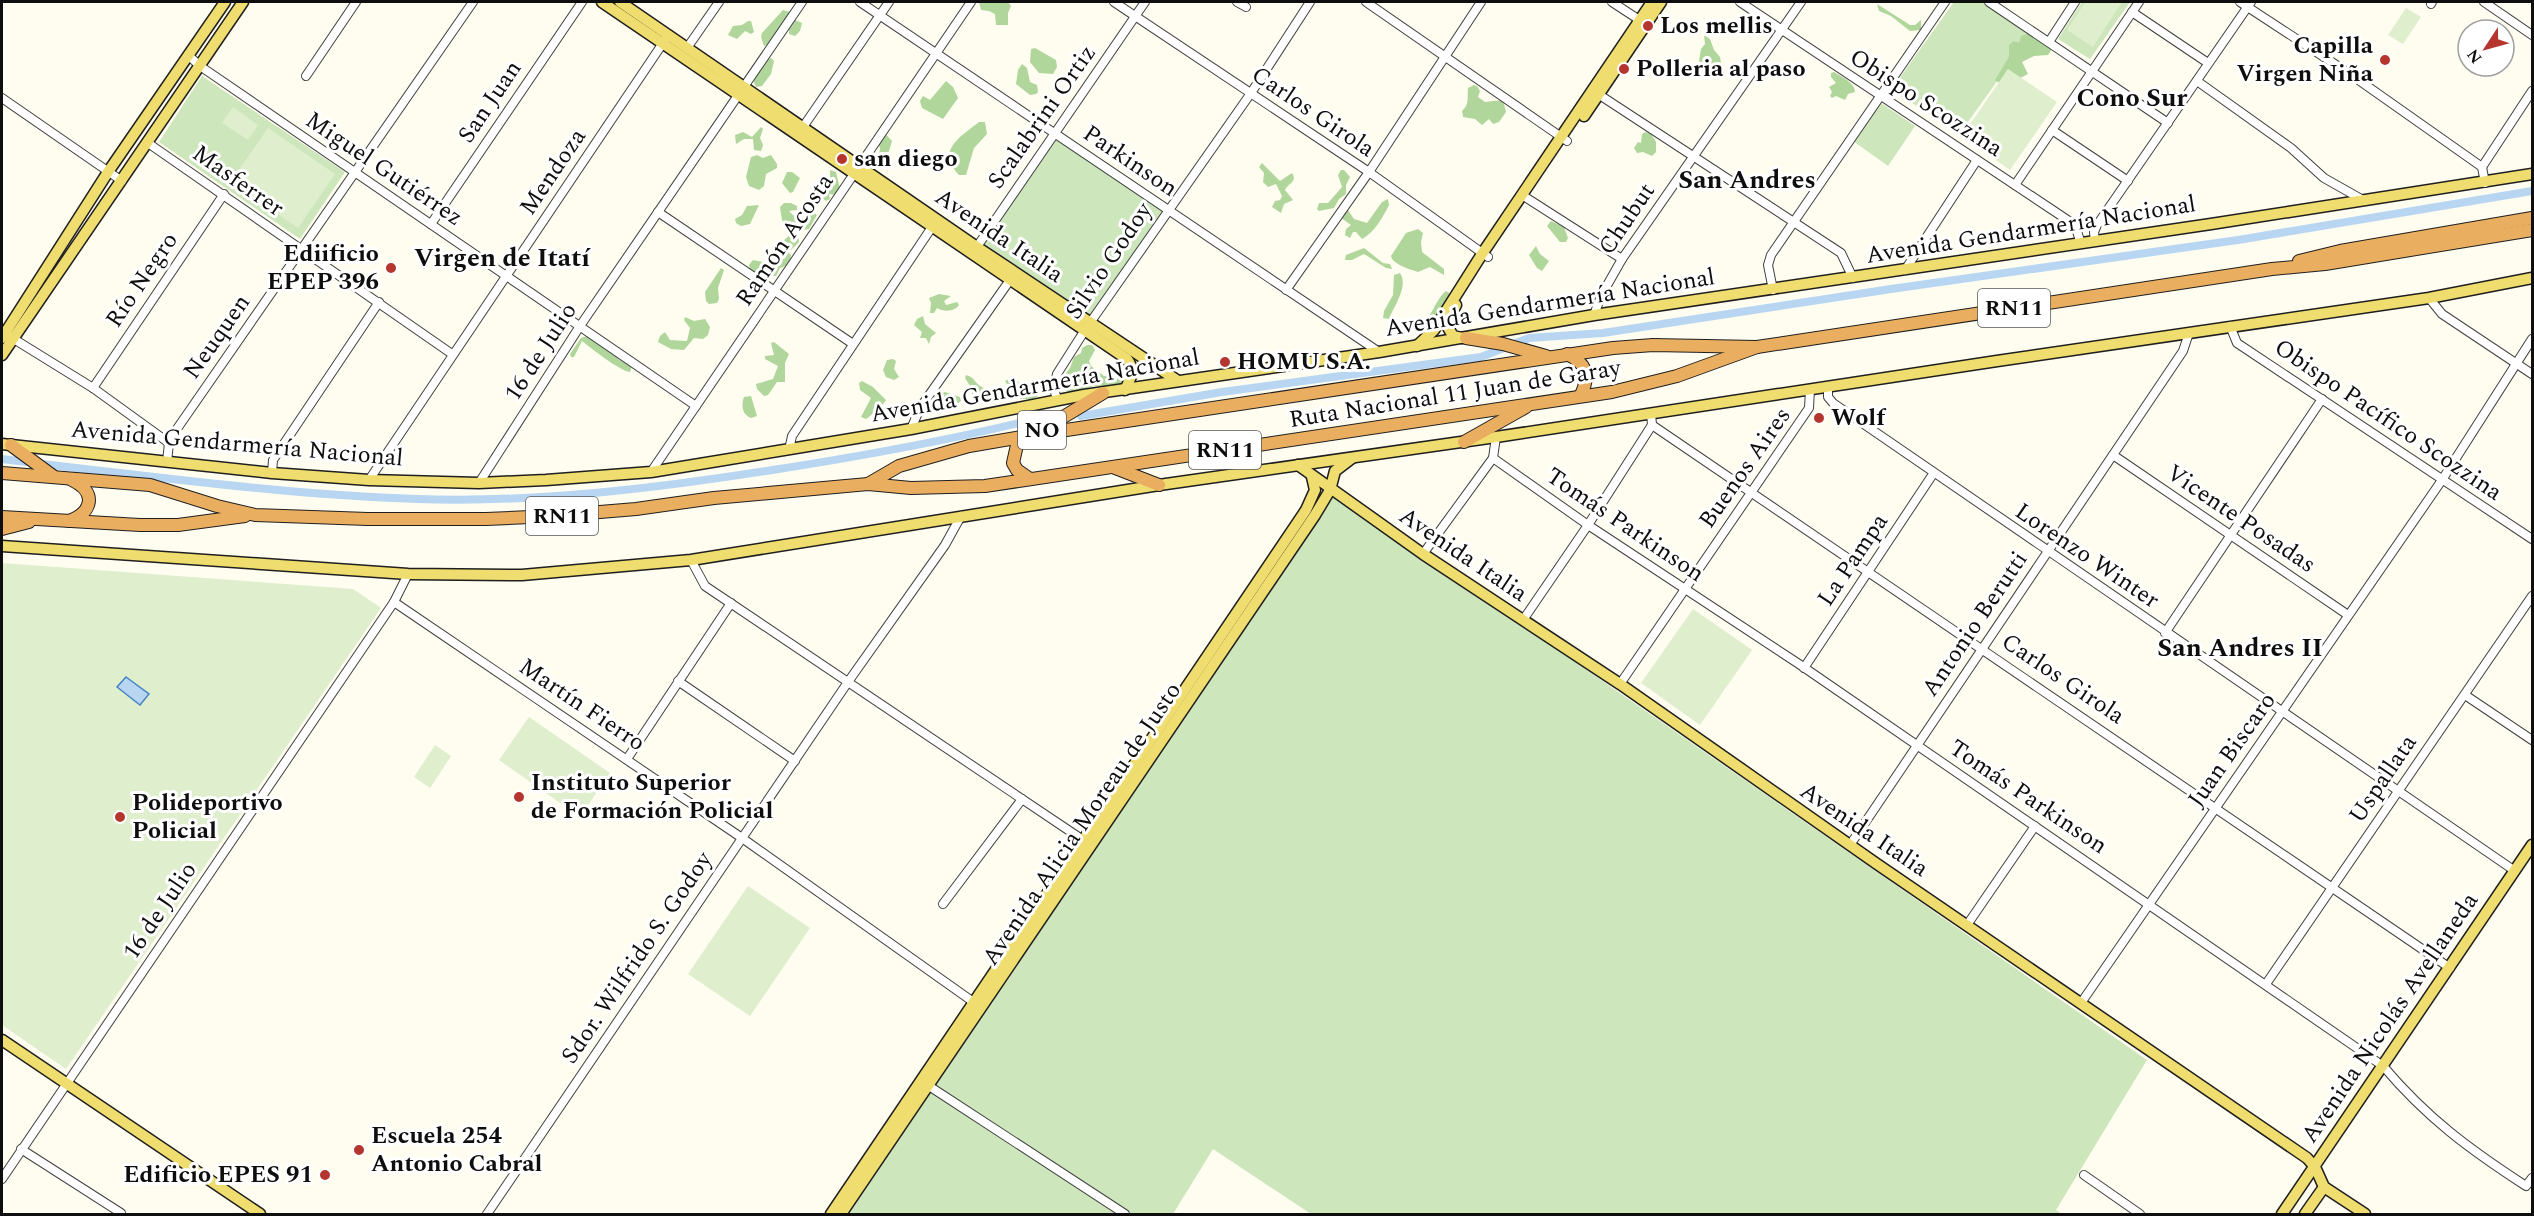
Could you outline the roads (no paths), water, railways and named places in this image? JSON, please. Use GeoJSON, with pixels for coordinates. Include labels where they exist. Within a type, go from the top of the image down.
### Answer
{"type":"FeatureCollection","features":[{"type":"Feature","properties":{"kind":"highway","name":"Ruta Nacional 11 Juan de Garay"},"geometry":{"type":"LineString","coordinates":[[2272,269],[2340,251],[2532,218]]}},
{"type":"Feature","properties":{"kind":"highway","name":"Ruta Nacional 11 Juan de Garay"},"geometry":{"type":"LineString","coordinates":[[868,484],[899,466],[969,446],[1567,354],[1653,345],[1757,347],[2272,269],[2325,264],[2518,232],[2532,232]]}},
{"type":"Feature","properties":{"kind":"highway"},"geometry":{"type":"LineString","coordinates":[[1466,339],[1503,344],[1550,357]]}},
{"type":"Feature","properties":{"kind":"highway","name":"Ruta Nacional 11 Juan de Garay"},"geometry":{"type":"LineString","coordinates":[[2,473],[150,485],[217,506],[255,514],[434,520],[541,517],[868,484],[911,488],[985,486],[1643,386],[1757,347]]}},
{"type":"Feature","properties":{"kind":"highway"},"geometry":{"type":"LineString","coordinates":[[1567,354],[1576,358],[1586,370],[1586,384],[1581,395]]}},
{"type":"Feature","properties":{"kind":"highway","name":"NO"},"geometry":{"type":"LineString","coordinates":[[1030,479],[1017,470],[1013,463],[1017,445],[1103,393]]}},
{"type":"Feature","properties":{"kind":"highway"},"geometry":{"type":"LineString","coordinates":[[1464,442],[1534,403]]}},
{"type":"Feature","properties":{"kind":"highway"},"geometry":{"type":"LineString","coordinates":[[6,444],[54,477]]}},
{"type":"Feature","properties":{"kind":"highway"},"geometry":{"type":"LineString","coordinates":[[1114,467],[1159,485]]}},
{"type":"Feature","properties":{"kind":"highway"},"geometry":{"type":"LineString","coordinates":[[68,521],[85,513],[90,504],[83,484],[70,478]]}},
{"type":"Feature","properties":{"kind":"highway","name":"Ruta Nacional 11 Juan de Garay"},"geometry":{"type":"LineString","coordinates":[[2,517],[178,525],[255,514]]}},
{"type":"Feature","properties":{"kind":"highway"},"geometry":{"type":"LineString","coordinates":[[2,529],[39,519]]}},
{"type":"Feature","properties":{"kind":"main road"},"geometry":{"type":"LineString","coordinates":[[2,355],[6,336],[108,171],[225,2]]}},
{"type":"Feature","properties":{"kind":"main road"},"geometry":{"type":"LineString","coordinates":[[6,336],[122,181],[243,2]]}},
{"type":"Feature","properties":{"kind":"main road","name":"Avenida Italia"},"geometry":{"type":"LineString","coordinates":[[602,2],[666,39],[1088,327],[1127,359],[1133,367],[1133,374],[1125,390]]}},
{"type":"Feature","properties":{"kind":"main road","name":"Avenida Italia"},"geometry":{"type":"LineString","coordinates":[[620,2],[633,5],[666,39],[687,48],[742,91],[803,127],[932,227],[975,250],[1010,280],[1178,381]]}},
{"type":"Feature","properties":{"kind":"main road"},"geometry":{"type":"LineString","coordinates":[[1643,22],[1652,2]]}},
{"type":"Feature","properties":{"kind":"main road"},"geometry":{"type":"LineString","coordinates":[[1417,346],[1434,330],[1643,22],[1661,2]]}},
{"type":"Feature","properties":{"kind":"main road","name":"Avenida Gendarmería Nacional"},"geometry":{"type":"LineString","coordinates":[[6,444],[272,473],[369,480],[479,483],[651,472],[911,429],[1057,400],[1466,339],[1594,315],[2095,242],[2532,174]]}},
{"type":"Feature","properties":{"kind":"main road"},"geometry":{"type":"LineString","coordinates":[[1466,339],[1454,336],[1446,324],[1485,255]]}},
{"type":"Feature","properties":{"kind":"main road"},"geometry":{"type":"LineString","coordinates":[[2,546],[408,574],[522,575],[692,560],[1159,485],[1464,442],[2429,298],[2532,278]]}},
{"type":"Feature","properties":{"kind":"main road","name":"Avenida Alicia Moreau de Justo"},"geometry":{"type":"LineString","coordinates":[[831,1215],[1315,515],[1330,490],[1335,471],[1353,457]]}},
{"type":"Feature","properties":{"kind":"main road","name":"Avenida Italia"},"geometry":{"type":"LineString","coordinates":[[1298,465],[1330,490],[1423,554],[1620,684],[1850,845],[2307,1158],[2315,1167],[2324,1186],[2365,1215]]}},
{"type":"Feature","properties":{"kind":"main road","name":"Avenida Alicia Moreau de Justo"},"geometry":{"type":"LineString","coordinates":[[1089,843],[1306,510],[1315,490],[1312,477]]}},
{"type":"Feature","properties":{"kind":"main road","name":"Avenida Nicolás Avellaneda"},"geometry":{"type":"LineString","coordinates":[[2282,1215],[2515,871],[2529,857],[2532,844]]}},
{"type":"Feature","properties":{"kind":"main road","name":"Avenida Alicia Moreau de Justo"},"geometry":{"type":"LineString","coordinates":[[841,1215],[929,1086],[978,1005]]}},
{"type":"Feature","properties":{"kind":"main road"},"geometry":{"type":"LineString","coordinates":[[2,1040],[260,1215]]}},
{"type":"Feature","properties":{"kind":"main road"},"geometry":{"type":"LineString","coordinates":[[2305,1215],[2324,1186]]}},
{"type":"Feature","properties":{"kind":"street"},"geometry":{"type":"LineString","coordinates":[[306,76],[356,2]]}},
{"type":"Feature","properties":{"kind":"street","name":"Neuquen"},"geometry":{"type":"LineString","coordinates":[[167,462],[169,443],[473,2]]}},
{"type":"Feature","properties":{"kind":"street","name":"San Juan"},"geometry":{"type":"LineString","coordinates":[[431,224],[582,2]]}},
{"type":"Feature","properties":{"kind":"street"},"geometry":{"type":"LineString","coordinates":[[687,48],[719,2]]}},
{"type":"Feature","properties":{"kind":"street","name":"16 de Julio"},"geometry":{"type":"LineString","coordinates":[[479,483],[580,326],[802,2]]}},
{"type":"Feature","properties":{"kind":"street","name":"Parkinson"},"geometry":{"type":"LineString","coordinates":[[860,2],[1378,352]]}},
{"type":"Feature","properties":{"kind":"street"},"geometry":{"type":"LineString","coordinates":[[803,127],[890,2]]}},
{"type":"Feature","properties":{"kind":"street","name":"Ramón Acosta"},"geometry":{"type":"LineString","coordinates":[[651,472],[971,2]]}},
{"type":"Feature","properties":{"kind":"street","name":"Carlos Girola"},"geometry":{"type":"LineString","coordinates":[[1114,2],[1369,172],[1485,255]]}},
{"type":"Feature","properties":{"kind":"street","name":"Scalabrini Ortiz"},"geometry":{"type":"LineString","coordinates":[[975,250],[1145,2]]}},
{"type":"Feature","properties":{"kind":"street"},"geometry":{"type":"LineString","coordinates":[[1237,2],[1246,7]]}},
{"type":"Feature","properties":{"kind":"street","name":"Silvio Godoy"},"geometry":{"type":"LineString","coordinates":[[1057,400],[1054,388],[1057,374],[1168,209],[1251,93],[1310,2]]}},
{"type":"Feature","properties":{"kind":"street"},"geometry":{"type":"LineString","coordinates":[[1366,2],[1564,139]]}},
{"type":"Feature","properties":{"kind":"street"},"geometry":{"type":"LineString","coordinates":[[1286,290],[1369,172],[1480,2]]}},
{"type":"Feature","properties":{"kind":"street"},"geometry":{"type":"LineString","coordinates":[[1612,2],[1643,22]]}},
{"type":"Feature","properties":{"kind":"street","name":"Obispo Scozzina"},"geometry":{"type":"LineString","coordinates":[[1740,2],[2075,225],[2081,244]]}},
{"type":"Feature","properties":{"kind":"street","name":"Chubut"},"geometry":{"type":"LineString","coordinates":[[1594,315],[1601,296],[1622,259],[1802,2]]}},
{"type":"Feature","properties":{"kind":"street"},"geometry":{"type":"LineString","coordinates":[[1773,290],[1768,265],[1771,255],[1878,96],[1945,2]]}},
{"type":"Feature","properties":{"kind":"street"},"geometry":{"type":"LineString","coordinates":[[1989,2],[2168,123]]}},
{"type":"Feature","properties":{"kind":"street"},"geometry":{"type":"LineString","coordinates":[[2049,42],[2075,2]]}},
{"type":"Feature","properties":{"kind":"street"},"geometry":{"type":"LineString","coordinates":[[2015,185],[2139,2]]}},
{"type":"Feature","properties":{"kind":"street"},"geometry":{"type":"LineString","coordinates":[[2484,2],[2532,35]]}},
{"type":"Feature","properties":{"kind":"street"},"geometry":{"type":"LineString","coordinates":[[2095,242],[2094,232],[2097,225],[2197,81],[2246,3],[2482,167]]}},
{"type":"Feature","properties":{"kind":"street"},"geometry":{"type":"LineString","coordinates":[[2132,12],[2208,63]]}},
{"type":"Feature","properties":{"kind":"street","name":"Mendoza"},"geometry":{"type":"LineString","coordinates":[[369,480],[666,39]]}},
{"type":"Feature","properties":{"kind":"street","name":"Miguel Gutiérrez"},"geometry":{"type":"LineString","coordinates":[[188,55],[200,66],[696,406]]}},
{"type":"Feature","properties":{"kind":"street"},"geometry":{"type":"LineString","coordinates":[[2197,81],[2291,148],[2325,178],[2363,200]]}},
{"type":"Feature","properties":{"kind":"street"},"geometry":{"type":"LineString","coordinates":[[2485,183],[2482,167],[2532,91]]}},
{"type":"Feature","properties":{"kind":"street"},"geometry":{"type":"LineString","coordinates":[[1595,92],[1840,253],[1853,278]]}},
{"type":"Feature","properties":{"kind":"street"},"geometry":{"type":"LineString","coordinates":[[2,98],[122,181]]}},
{"type":"Feature","properties":{"kind":"street"},"geometry":{"type":"LineString","coordinates":[[2052,130],[2128,181]]}},
{"type":"Feature","properties":{"kind":"street","name":"Masferrer"},"geometry":{"type":"LineString","coordinates":[[148,143],[452,354]]}},
{"type":"Feature","properties":{"kind":"street"},"geometry":{"type":"LineString","coordinates":[[1905,270],[1977,160]]}},
{"type":"Feature","properties":{"kind":"street","name":"Río Negro"},"geometry":{"type":"LineString","coordinates":[[93,388],[224,194]]}},
{"type":"Feature","properties":{"kind":"street"},"geometry":{"type":"LineString","coordinates":[[1525,197],[1622,259]]}},
{"type":"Feature","properties":{"kind":"street"},"geometry":{"type":"LineString","coordinates":[[658,213],[854,344]]}},
{"type":"Feature","properties":{"kind":"street"},"geometry":{"type":"LineString","coordinates":[[789,450],[792,436],[932,227]]}},
{"type":"Feature","properties":{"kind":"street"},"geometry":{"type":"LineString","coordinates":[[911,429],[920,408],[1010,280]]}},
{"type":"Feature","properties":{"kind":"street"},"geometry":{"type":"LineString","coordinates":[[2429,298],[2442,314],[2532,374]]}},
{"type":"Feature","properties":{"kind":"street"},"geometry":{"type":"LineString","coordinates":[[272,473],[273,460],[379,302]]}},
{"type":"Feature","properties":{"kind":"street","name":"Obispo Pacífico Scozzina"},"geometry":{"type":"LineString","coordinates":[[2230,326],[2237,343],[2532,539]]}},
{"type":"Feature","properties":{"kind":"street","name":"Antonio Berutti"},"geometry":{"type":"LineString","coordinates":[[1850,845],[2183,351],[2189,333]]}},
{"type":"Feature","properties":{"kind":"street"},"geometry":{"type":"LineString","coordinates":[[6,336],[93,388],[169,443]]}},
{"type":"Feature","properties":{"kind":"street","name":"Juan Biscaro"},"geometry":{"type":"LineString","coordinates":[[2081,1003],[2442,480],[2532,339]]}},
{"type":"Feature","properties":{"kind":"street","name":"Lorenzo Winter"},"geometry":{"type":"LineString","coordinates":[[1828,386],[1828,397],[1833,403],[1933,474],[2165,633],[2283,710],[2515,871]]}},
{"type":"Feature","properties":{"kind":"street","name":"Buenos Aires"},"geometry":{"type":"LineString","coordinates":[[1620,684],[1809,408],[1810,389]]}},
{"type":"Feature","properties":{"kind":"street"},"geometry":{"type":"LineString","coordinates":[[2165,633],[2322,399]]}},
{"type":"Feature","properties":{"kind":"street"},"geometry":{"type":"LineString","coordinates":[[1523,620],[1652,425],[1651,413]]}},
{"type":"Feature","properties":{"kind":"street","name":"Carlos Girola"},"geometry":{"type":"LineString","coordinates":[[1652,425],[2450,968]]}},
{"type":"Feature","properties":{"kind":"street"},"geometry":{"type":"LineString","coordinates":[[1423,554],[1493,458],[1496,437]]}},
{"type":"Feature","properties":{"kind":"street","name":"Vicente Posadas"},"geometry":{"type":"LineString","coordinates":[[2113,455],[2348,615]]}},
{"type":"Feature","properties":{"kind":"street","name":"Tomás Parkinson"},"geometry":{"type":"LineString","coordinates":[[1493,458],[1588,525],[1804,668],[2383,1066],[2412,1099],[2449,1133],[2526,1186],[2532,1178]]}},
{"type":"Feature","properties":{"kind":"street","name":"La Pampa"},"geometry":{"type":"LineString","coordinates":[[1804,668],[1933,474]]}},
{"type":"Feature","properties":{"kind":"street","name":"Sdor. Wilfrido S. Godoy"},"geometry":{"type":"LineString","coordinates":[[487,1215],[848,682],[945,545],[961,516]]}},
{"type":"Feature","properties":{"kind":"street"},"geometry":{"type":"LineString","coordinates":[[692,560],[705,586],[1089,843]]}},
{"type":"Feature","properties":{"kind":"street","name":"16 de Julio"},"geometry":{"type":"LineString","coordinates":[[2,1179],[65,1083],[394,602],[408,574]]}},
{"type":"Feature","properties":{"kind":"street","name":"Uspallata"},"geometry":{"type":"LineString","coordinates":[[2266,984],[2532,596]]}},
{"type":"Feature","properties":{"kind":"street","name":"Martín Fierro"},"geometry":{"type":"LineString","coordinates":[[394,602],[742,838],[978,1005]]}},
{"type":"Feature","properties":{"kind":"street"},"geometry":{"type":"LineString","coordinates":[[627,759],[731,603]]}},
{"type":"Feature","properties":{"kind":"street"},"geometry":{"type":"LineString","coordinates":[[678,681],[795,761]]}},
{"type":"Feature","properties":{"kind":"street"},"geometry":{"type":"LineString","coordinates":[[2465,694],[2532,740]]}},
{"type":"Feature","properties":{"kind":"street"},"geometry":{"type":"LineString","coordinates":[[943,904],[1022,799]]}},
{"type":"Feature","properties":{"kind":"street"},"geometry":{"type":"LineString","coordinates":[[1967,925],[2035,826]]}},
{"type":"Feature","properties":{"kind":"street"},"geometry":{"type":"LineString","coordinates":[[929,1086],[1125,1215]]}},
{"type":"Feature","properties":{"kind":"street"},"geometry":{"type":"LineString","coordinates":[[21,1149],[121,1213]]}},
{"type":"Feature","properties":{"kind":"street"},"geometry":{"type":"LineString","coordinates":[[2084,1175],[2140,1215]]}},
{"type":"Feature","properties":{"kind":"water"},"geometry":{"type":"Polygon","coordinates":[[[126,677],[149,694],[140,705],[117,687],[126,677]]]}},
{"type":"Feature","properties":{"kind":"waterway"},"geometry":{"type":"LineString","coordinates":[[1516,343],[1529,338],[1603,333],[1891,289],[2238,240],[2532,191]]}},
{"type":"Feature","properties":{"kind":"waterway"},"geometry":{"type":"LineString","coordinates":[[1081,416],[1222,392],[1481,357],[1504,348]]}},
{"type":"Feature","properties":{"kind":"waterway"},"geometry":{"type":"LineString","coordinates":[[42,464],[323,494],[417,499],[505,499],[635,489],[722,478],[893,450],[1019,423]]}},
{"type":"Feature","properties":{"kind":"waterway"},"geometry":{"type":"LineString","coordinates":[[2,459],[27,462]]}},
{"type":"Feature","properties":{"kind":"place","name":"Los mellis"},"geometry":{"type":"Point","coordinates":[1648,26]}},
{"type":"Feature","properties":{"kind":"place","name":"Capilla Virgen Niña"},"geometry":{"type":"Point","coordinates":[2385,60]}},
{"type":"Feature","properties":{"kind":"place","name":"Polleria al paso"},"geometry":{"type":"Point","coordinates":[1624,69]}},
{"type":"Feature","properties":{"kind":"place","name":"san diego"},"geometry":{"type":"Point","coordinates":[842,159]}},
{"type":"Feature","properties":{"kind":"place","name":"Ediificio EPEP 396"},"geometry":{"type":"Point","coordinates":[391,268]}},
{"type":"Feature","properties":{"kind":"place","name":"HOMU S.A."},"geometry":{"type":"Point","coordinates":[1225,362]}},
{"type":"Feature","properties":{"kind":"place","name":"Wolf"},"geometry":{"type":"Point","coordinates":[1819,418]}},
{"type":"Feature","properties":{"kind":"place","name":"Instituto Superior de Formación Policial"},"geometry":{"type":"Point","coordinates":[519,797]}},
{"type":"Feature","properties":{"kind":"place","name":"Polideportivo Policial"},"geometry":{"type":"Point","coordinates":[120,817]}},
{"type":"Feature","properties":{"kind":"place","name":"Escuela 254 Antonio Cabral"},"geometry":{"type":"Point","coordinates":[359,1150]}},
{"type":"Feature","properties":{"kind":"place","name":"Edificio EPES 91"},"geometry":{"type":"Point","coordinates":[325,1175]}},
{"type":"Feature","properties":{"kind":"district","name":"Cono Sur"},"geometry":{"type":"Point","coordinates":[2132,98]}},
{"type":"Feature","properties":{"kind":"district","name":"San Andres"},"geometry":{"type":"Point","coordinates":[1747,180]}},
{"type":"Feature","properties":{"kind":"district","name":"Virgen de Itatí"},"geometry":{"type":"Point","coordinates":[502,258]}},
{"type":"Feature","properties":{"kind":"district","name":"San Andres II"},"geometry":{"type":"Point","coordinates":[2240,648]}}]}
